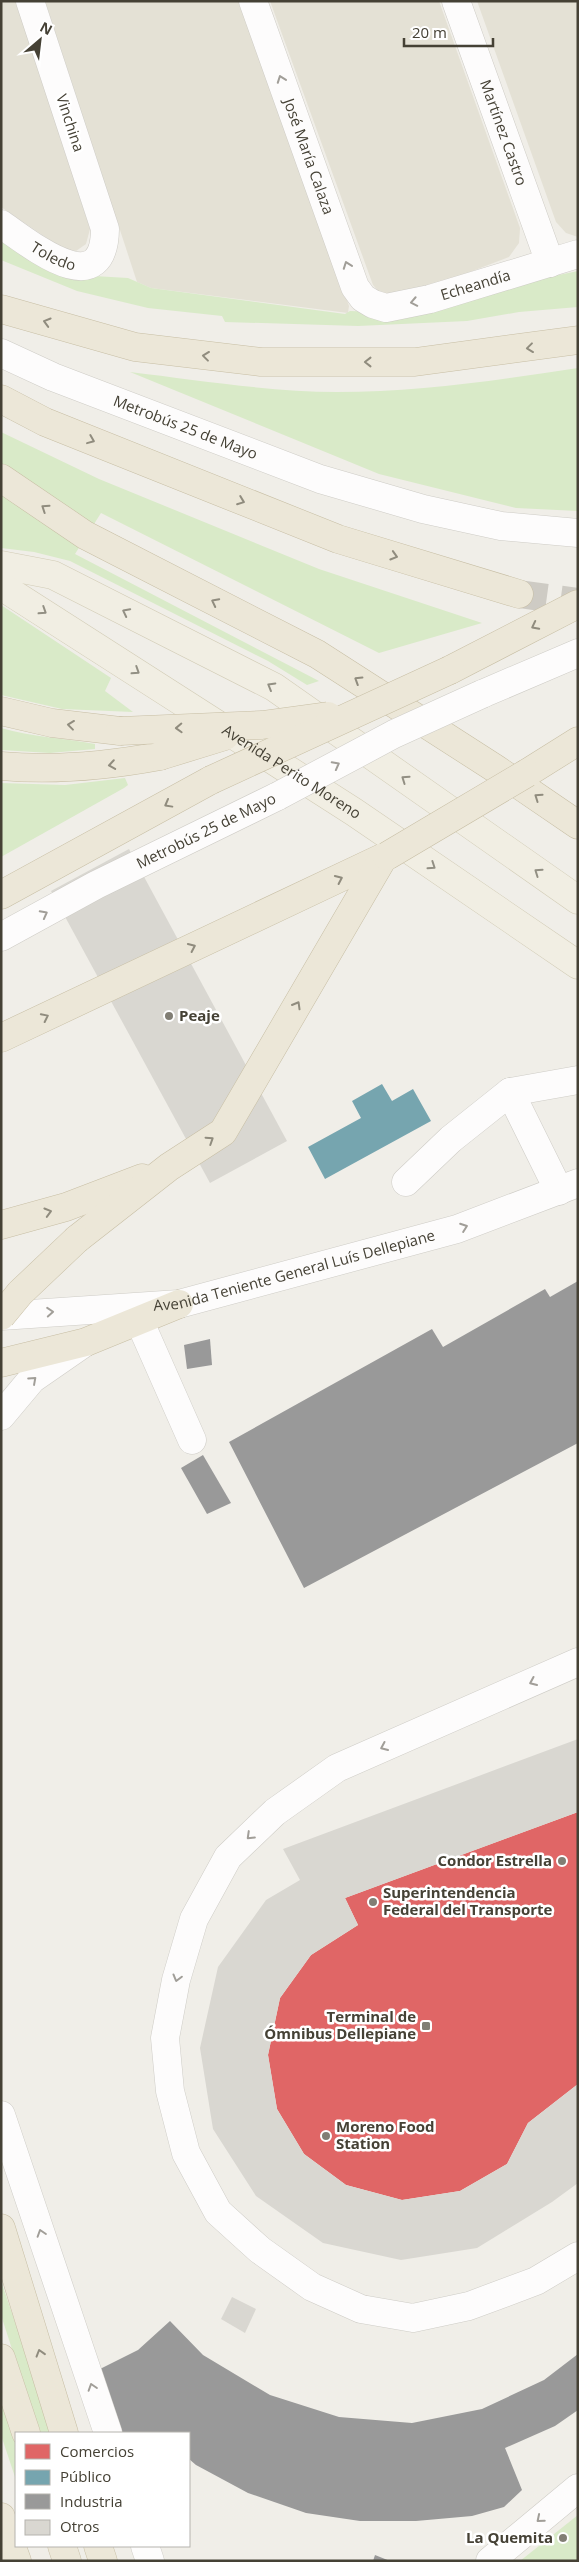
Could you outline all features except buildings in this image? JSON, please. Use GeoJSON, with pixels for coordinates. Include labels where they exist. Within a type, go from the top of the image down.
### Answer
{"type":"FeatureCollection","features":[{"type":"Feature","properties":{"kind":"highway"},"geometry":{"type":"LineString","coordinates":[[1,309],[134,347],[261,362],[415,362],[578,340]]}},
{"type":"Feature","properties":{"kind":"highway"},"geometry":{"type":"LineString","coordinates":[[1,399],[45,422],[338,539],[519,594]]}},
{"type":"Feature","properties":{"kind":"highway"},"geometry":{"type":"LineString","coordinates":[[1,478],[85,535],[316,654],[449,738],[578,825]]}},
{"type":"Feature","properties":{"kind":"highway"},"geometry":{"type":"LineString","coordinates":[[1,895],[210,780],[450,670],[578,604]]}},
{"type":"Feature","properties":{"kind":"highway"},"geometry":{"type":"LineString","coordinates":[[1,711],[52,723],[120,731],[262,725],[354,713]]}},
{"type":"Feature","properties":{"kind":"highway"},"geometry":{"type":"LineString","coordinates":[[1,766],[38,770],[104,766],[160,756],[262,725]]}},
{"type":"Feature","properties":{"kind":"highway"},"geometry":{"type":"LineString","coordinates":[[1,1038],[148,967],[385,857],[578,741]]}},
{"type":"Feature","properties":{"kind":"highway"},"geometry":{"type":"LineString","coordinates":[[1,1316],[20,1293],[77,1239],[169,1167],[223,1132],[385,857]]}},
{"type":"Feature","properties":{"kind":"highway"},"geometry":{"type":"LineString","coordinates":[[1,1225],[66,1207],[169,1167]]}},
{"type":"Feature","properties":{"kind":"highway"},"geometry":{"type":"LineString","coordinates":[[1,1363],[86,1342],[178,1304]]}},
{"type":"Feature","properties":{"kind":"highway"},"geometry":{"type":"LineString","coordinates":[[1,2228],[64,2432]]}},
{"type":"Feature","properties":{"kind":"highway"},"geometry":{"type":"LineString","coordinates":[[1,2358],[26,2432]]}},
{"type":"Feature","properties":{"kind":"highway"},"geometry":{"type":"LineString","coordinates":[[1,2517],[17,2561]]}},
{"type":"Feature","properties":{"kind":"highway"},"geometry":{"type":"LineString","coordinates":[[62,2547],[67,2561]]}},
{"type":"Feature","properties":{"kind":"highway"},"geometry":{"type":"LineString","coordinates":[[98,2547],[103,2561]]}},
{"type":"Feature","properties":{"kind":"main road"},"geometry":{"type":"LineString","coordinates":[[1,565],[52,575],[274,688],[578,900]]}},
{"type":"Feature","properties":{"kind":"main road","name":"Avenida Perito Moreno"},"geometry":{"type":"LineString","coordinates":[[1,586],[354,812],[578,965]]}},
{"type":"Feature","properties":{"kind":"street","name":"Vinchina"},"geometry":{"type":"LineString","coordinates":[[30,1],[104,229],[104,246]]}},
{"type":"Feature","properties":{"kind":"street","name":"José María Calaza"},"geometry":{"type":"LineString","coordinates":[[253,1],[355,286],[363,298],[373,304]]}},
{"type":"Feature","properties":{"kind":"street","name":"Martínez Castro"},"geometry":{"type":"LineString","coordinates":[[456,1],[550,263]]}},
{"type":"Feature","properties":{"kind":"street","name":"Toledo"},"geometry":{"type":"LineString","coordinates":[[1,224],[51,258],[69,266],[81,267],[98,259],[104,246]]}},
{"type":"Feature","properties":{"kind":"street","name":"Echeandía"},"geometry":{"type":"LineString","coordinates":[[373,304],[386,308],[430,299],[578,254]]}},
{"type":"Feature","properties":{"kind":"street","name":"Metrobús 25 de Mayo"},"geometry":{"type":"LineString","coordinates":[[1,353],[53,376],[320,479],[423,509],[501,526],[578,533]]}},
{"type":"Feature","properties":{"kind":"street","name":"Metrobús 25 de Mayo"},"geometry":{"type":"LineString","coordinates":[[1,937],[96,885],[278,796],[394,734],[578,653]]}},
{"type":"Feature","properties":{"kind":"street"},"geometry":{"type":"LineString","coordinates":[[406,1182],[451,1139],[510,1092],[578,1080]]}},
{"type":"Feature","properties":{"kind":"street"},"geometry":{"type":"LineString","coordinates":[[510,1092],[568,1187]]}},
{"type":"Feature","properties":{"kind":"street","name":"Avenida Teniente General Luís Dellepiane"},"geometry":{"type":"LineString","coordinates":[[1,1316],[178,1304],[457,1230],[568,1187]]}},
{"type":"Feature","properties":{"kind":"street"},"geometry":{"type":"LineString","coordinates":[[139,1320],[192,1440]]}},
{"type":"Feature","properties":{"kind":"street"},"geometry":{"type":"LineString","coordinates":[[1,1416],[32,1379],[86,1342]]}},
{"type":"Feature","properties":{"kind":"street"},"geometry":{"type":"LineString","coordinates":[[578,1662],[337,1768],[275,1812],[228,1857],[194,1919],[176,1980],[164,2038],[170,2091],[186,2153],[218,2212],[260,2250],[312,2287],[361,2308],[413,2318],[468,2306],[536,2281],[578,2256]]}},
{"type":"Feature","properties":{"kind":"street"},"geometry":{"type":"LineString","coordinates":[[1,2115],[108,2432]]}},
{"type":"Feature","properties":{"kind":"street"},"geometry":{"type":"LineString","coordinates":[[490,2561],[578,2488]]}},
{"type":"Feature","properties":{"kind":"street"},"geometry":{"type":"LineString","coordinates":[[145,2547],[150,2561]]}},
{"type":"Feature","properties":{"kind":"shaded area"},"geometry":{"type":"Polygon","coordinates":[[[1,1],[16,1],[90,229],[86,244],[76,251],[63,249],[1,207],[1,1]]]}},
{"type":"Feature","properties":{"kind":"shaded area"},"geometry":{"type":"Polygon","coordinates":[[[45,1],[241,1],[349,306],[348,313],[151,288],[137,282],[45,1]]]}},
{"type":"Feature","properties":{"kind":"shaded area"},"geometry":{"type":"Polygon","coordinates":[[[270,1],[439,1],[520,228],[519,243],[509,257],[402,298],[380,293],[373,285],[270,1]]]}},
{"type":"Feature","properties":{"kind":"shaded area"},"geometry":{"type":"Polygon","coordinates":[[[477,1],[578,1],[578,237],[566,233],[556,222],[477,1]]]}},
{"type":"Feature","properties":{"kind":"green space"},"geometry":{"type":"Polygon","coordinates":[[[1,233],[94,276],[128,278],[151,288],[345,314],[350,311],[380,312],[578,271],[578,307],[519,312],[467,321],[358,326],[225,322],[222,316],[148,308],[77,291],[1,260],[1,233]]]}},
{"type":"Feature","properties":{"kind":"green space"},"geometry":{"type":"Polygon","coordinates":[[[578,368],[578,511],[516,508],[379,474],[130,372],[260,388],[337,392],[428,388],[578,368]]]}},
{"type":"Feature","properties":{"kind":"green space"},"geometry":{"type":"Polygon","coordinates":[[[1,432],[99,479],[319,569],[482,623],[379,653],[101,513],[75,554],[319,681],[307,685],[268,661],[70,561],[34,552],[1,548],[1,432]]]}},
{"type":"Feature","properties":{"kind":"green space"},"geometry":{"type":"Polygon","coordinates":[[[1,605],[111,678],[105,691],[133,712],[62,709],[1,695],[1,605]]]}},
{"type":"Feature","properties":{"kind":"green space"},"geometry":{"type":"Polygon","coordinates":[[[1,728],[95,744],[95,749],[50,753],[1,750],[1,728]]]}},
{"type":"Feature","properties":{"kind":"green space"},"geometry":{"type":"Polygon","coordinates":[[[125,778],[128,785],[124,788],[1,857],[1,783],[65,785],[125,778]]]}},
{"type":"Feature","properties":{"kind":"green space"},"geometry":{"type":"Polygon","coordinates":[[[1,2281],[53,2432],[39,2432],[1,2315],[1,2281]]]}},
{"type":"Feature","properties":{"kind":"green space"},"geometry":{"type":"Polygon","coordinates":[[[1,2392],[15,2438],[15,2477],[1,2435],[1,2392]]]}},
{"type":"Feature","properties":{"kind":"green space","name":"La Quemita"},"geometry":{"type":"Polygon","coordinates":[[[578,2515],[578,2561],[520,2561],[578,2515]]]}},
{"type":"Feature","properties":{"kind":"tunnel"},"geometry":{"type":"LineString","coordinates":[[519,594],[578,602]]}},
{"type":"Feature","properties":{"kind":"place","name":"Peaje"},"geometry":{"type":"Point","coordinates":[169,1016]}},
{"type":"Feature","properties":{"kind":"place","name":"Condor Estrella"},"geometry":{"type":"Point","coordinates":[562,1861]}},
{"type":"Feature","properties":{"kind":"place","name":"Superintendencia Federal del Transporte"},"geometry":{"type":"Point","coordinates":[373,1902]}},
{"type":"Feature","properties":{"kind":"place","name":"Terminal de Ómnibus Dellepiane"},"geometry":{"type":"Point","coordinates":[426,2026]}},
{"type":"Feature","properties":{"kind":"place","name":"Moreno Food Station"},"geometry":{"type":"Point","coordinates":[326,2136]}},
{"type":"Feature","properties":{"kind":"place","name":"La Quemita"},"geometry":{"type":"Point","coordinates":[563,2538]}}]}
